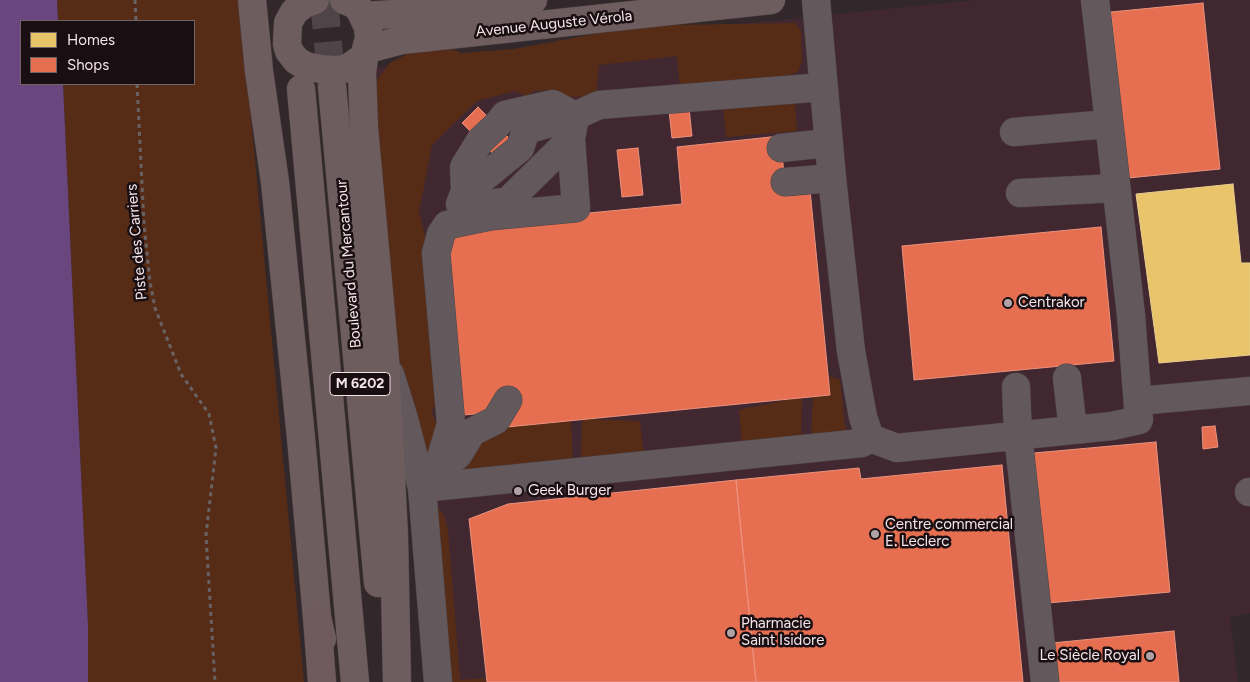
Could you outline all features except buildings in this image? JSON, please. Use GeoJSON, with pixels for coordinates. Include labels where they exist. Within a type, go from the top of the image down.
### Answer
{"type":"FeatureCollection","features":[{"type":"Feature","properties":{"kind":"highway"},"geometry":{"type":"LineString","coordinates":[[317,617],[322,682]]}},
{"type":"Feature","properties":{"kind":"main road"},"geometry":{"type":"LineString","coordinates":[[252,0],[259,71],[275,182],[317,617],[333,682]]}},
{"type":"Feature","properties":{"kind":"main road","name":"Avenue Auguste Vérola"},"geometry":{"type":"LineString","coordinates":[[266,0],[273,22],[296,60],[306,66],[336,70],[348,68],[366,53],[402,40],[771,0]]}},
{"type":"Feature","properties":{"kind":"main road"},"geometry":{"type":"LineString","coordinates":[[275,182],[273,86],[277,65],[287,44],[288,23],[294,12],[304,4],[315,0]]}},
{"type":"Feature","properties":{"kind":"main road","name":"Avenue Auguste Vérola"},"geometry":{"type":"LineString","coordinates":[[354,5],[410,13],[532,0]]}},
{"type":"Feature","properties":{"kind":"main road"},"geometry":{"type":"LineString","coordinates":[[354,5],[368,27],[370,38],[362,73],[364,128],[384,359],[394,536],[397,682]]}},
{"type":"Feature","properties":{"kind":"main road","name":"Boulevard du Mercantour"},"geometry":{"type":"LineString","coordinates":[[332,86],[387,682]]}},
{"type":"Feature","properties":{"kind":"main road","name":"M 6202"},"geometry":{"type":"LineString","coordinates":[[301,89],[355,682]]}},
{"type":"Feature","properties":{"kind":"street"},"geometry":{"type":"LineString","coordinates":[[816,0],[828,143],[851,351],[863,417],[870,438]]}},
{"type":"Feature","properties":{"kind":"street"},"geometry":{"type":"LineString","coordinates":[[870,438],[897,448],[1018,434],[1112,426],[1139,420],[1131,315],[1095,0]]}},
{"type":"Feature","properties":{"kind":"street"},"geometry":{"type":"LineString","coordinates":[[470,179],[475,206],[508,201],[573,127],[599,105],[823,87]]}},
{"type":"Feature","properties":{"kind":"street"},"geometry":{"type":"LineString","coordinates":[[454,222],[470,179],[474,136],[490,118],[573,127]]}},
{"type":"Feature","properties":{"kind":"street"},"geometry":{"type":"LineString","coordinates":[[470,179],[520,148],[515,122]]}},
{"type":"Feature","properties":{"kind":"street"},"geometry":{"type":"LineString","coordinates":[[1014,132],[1109,124]]}},
{"type":"Feature","properties":{"kind":"street"},"geometry":{"type":"LineString","coordinates":[[430,479],[451,424],[436,252],[441,234],[447,225],[454,222],[491,216],[576,208],[573,127]]}},
{"type":"Feature","properties":{"kind":"street"},"geometry":{"type":"LineString","coordinates":[[781,148],[828,143]]}},
{"type":"Feature","properties":{"kind":"street"},"geometry":{"type":"LineString","coordinates":[[785,182],[832,178]]}},
{"type":"Feature","properties":{"kind":"street"},"geometry":{"type":"LineString","coordinates":[[1020,193],[1116,188]]}},
{"type":"Feature","properties":{"kind":"street"},"geometry":{"type":"LineString","coordinates":[[384,359],[430,479],[438,682]]}},
{"type":"Feature","properties":{"kind":"street"},"geometry":{"type":"LineString","coordinates":[[1066,378],[1073,430]]}},
{"type":"Feature","properties":{"kind":"street"},"geometry":{"type":"LineString","coordinates":[[1016,387],[1018,434],[1045,682]]}},
{"type":"Feature","properties":{"kind":"street"},"geometry":{"type":"LineString","coordinates":[[1138,401],[1250,391]]}},
{"type":"Feature","properties":{"kind":"street"},"geometry":{"type":"LineString","coordinates":[[430,479],[458,455],[472,432],[496,420],[508,400]]}},
{"type":"Feature","properties":{"kind":"street"},"geometry":{"type":"LineString","coordinates":[[430,479],[862,443],[870,438]]}},
{"type":"Feature","properties":{"kind":"path"},"geometry":{"type":"LineString","coordinates":[[136,0],[136,20]]}},
{"type":"Feature","properties":{"kind":"path","name":"Piste des Carriers"},"geometry":{"type":"LineString","coordinates":[[137,85],[144,224],[153,299],[181,374],[209,414],[216,448],[206,535],[215,682]]}},
{"type":"Feature","properties":{"kind":"shaded area"},"geometry":{"type":"Polygon","coordinates":[[[0,0],[57,0],[58,20],[20,20],[20,85],[63,85],[88,625],[88,682],[0,682],[0,0]]]}},
{"type":"Feature","properties":{"kind":"shaded area"},"geometry":{"type":"Polygon","coordinates":[[[57,0],[242,0],[248,86],[304,682],[88,682],[88,625],[63,85],[195,85],[195,20],[58,20],[57,0]]]}},
{"type":"Feature","properties":{"kind":"shaded area"},"geometry":{"type":"Polygon","coordinates":[[[976,0],[1250,0],[1250,613],[1230,617],[1238,682],[448,682],[374,68],[750,23],[976,0]]]}},
{"type":"Feature","properties":{"kind":"shaded area"},"geometry":{"type":"Polygon","coordinates":[[[795,23],[801,30],[802,62],[798,72],[789,75],[680,89],[677,56],[599,65],[596,96],[554,98],[548,90],[534,91],[526,96],[515,91],[477,101],[432,145],[419,212],[429,252],[441,397],[431,412],[440,430],[425,455],[394,350],[372,86],[390,63],[405,55],[447,47],[461,53],[514,49],[622,29],[673,25],[795,23]]]}},
{"type":"Feature","properties":{"kind":"shaded area"},"geometry":{"type":"Polygon","coordinates":[[[795,103],[797,131],[726,137],[723,108],[795,103]]]}},
{"type":"Feature","properties":{"kind":"shaded area"},"geometry":{"type":"Polygon","coordinates":[[[829,376],[840,380],[845,426],[849,434],[811,440],[813,396],[830,394],[829,376]]]}},
{"type":"Feature","properties":{"kind":"shaded area"},"geometry":{"type":"Polygon","coordinates":[[[802,397],[801,442],[742,447],[739,410],[802,397]]]}},
{"type":"Feature","properties":{"kind":"shaded area"},"geometry":{"type":"Polygon","coordinates":[[[582,419],[640,421],[644,458],[581,463],[582,419]]]}},
{"type":"Feature","properties":{"kind":"shaded area"},"geometry":{"type":"Polygon","coordinates":[[[571,420],[573,465],[469,473],[461,465],[480,439],[497,428],[571,420]]]}},
{"type":"Feature","properties":{"kind":"shaded area"},"geometry":{"type":"Polygon","coordinates":[[[432,502],[444,515],[448,530],[460,680],[485,678],[486,682],[448,682],[432,502]]]}},
{"type":"Feature","properties":{"kind":"tunnel"},"geometry":{"type":"LineString","coordinates":[[324,0],[332,86]]}},
{"type":"Feature","properties":{"kind":"place","name":"Centrakor"},"geometry":{"type":"Point","coordinates":[1008,303]}},
{"type":"Feature","properties":{"kind":"place","name":"Geek Burger"},"geometry":{"type":"Point","coordinates":[518,491]}},
{"type":"Feature","properties":{"kind":"place","name":"Centre commercial E. Leclerc"},"geometry":{"type":"Point","coordinates":[875,534]}},
{"type":"Feature","properties":{"kind":"place","name":"Pharmacie Saint Isidore"},"geometry":{"type":"Point","coordinates":[731,633]}},
{"type":"Feature","properties":{"kind":"place","name":"Le Siècle Royal"},"geometry":{"type":"Point","coordinates":[1150,656]}}]}
